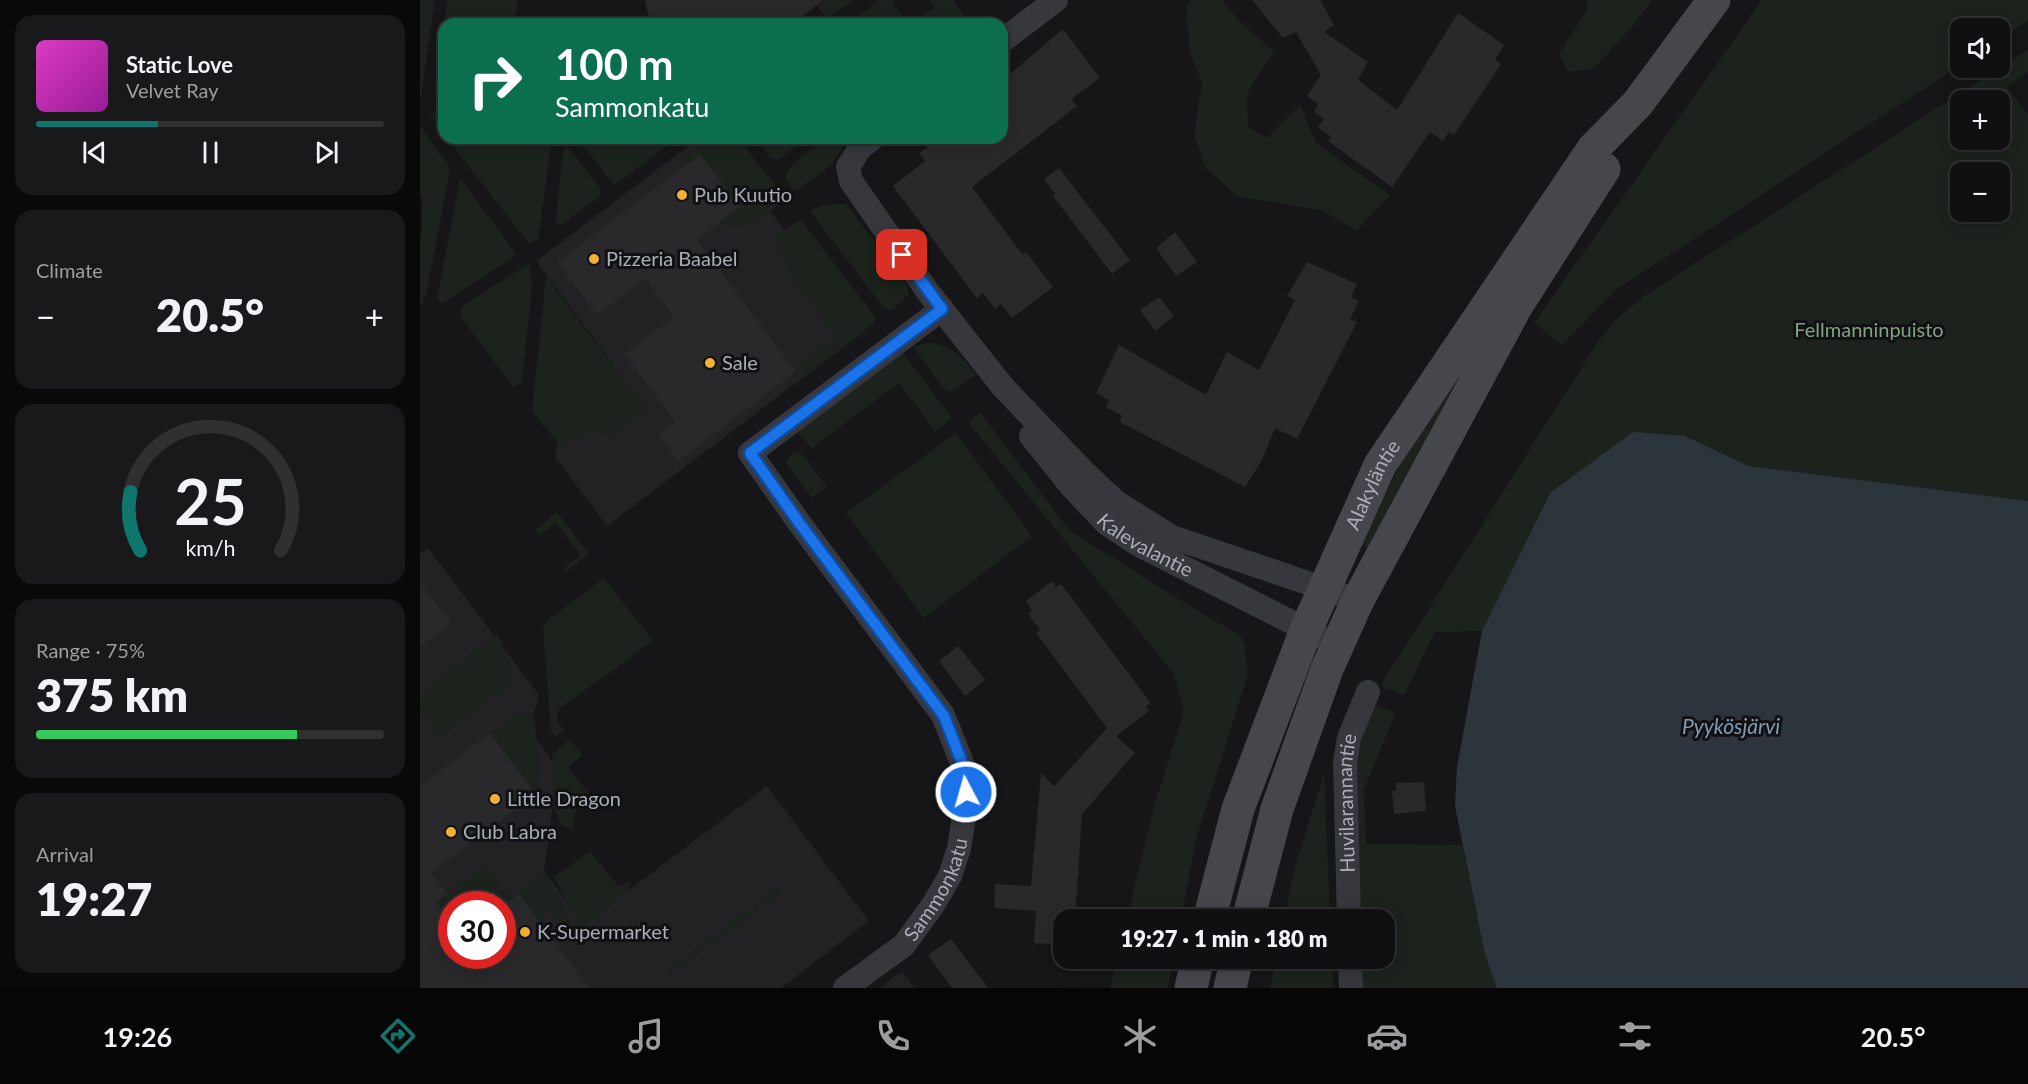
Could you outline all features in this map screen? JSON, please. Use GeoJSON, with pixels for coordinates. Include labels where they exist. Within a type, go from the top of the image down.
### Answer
{"type":"FeatureCollection","features":[{"type":"Feature","properties":{"kind":"main road","name":"Alakyläntie"},"geometry":{"type":"LineString","coordinates":[[1212,909],[1238,809],[1306,630],[1380,465],[1572,178],[1593,149],[1638,103],[1714,0]]}},
{"type":"Feature","properties":{"kind":"main road","name":"Alakyläntie"},"geometry":{"type":"LineString","coordinates":[[1251,909],[1277,809],[1338,644],[1357,602],[1517,305],[1613,156],[1638,103]]}},
{"type":"Feature","properties":{"kind":"main road"},"geometry":{"type":"LineString","coordinates":[[1191,988],[1195,969]]}},
{"type":"Feature","properties":{"kind":"main road"},"geometry":{"type":"LineString","coordinates":[[1230,988],[1234,969]]}},
{"type":"Feature","properties":{"kind":"street"},"geometry":{"type":"LineString","coordinates":[[1008,36],[1056,0]]}},
{"type":"Feature","properties":{"kind":"street","name":"Kalevalantie"},"geometry":{"type":"LineString","coordinates":[[865,144],[848,167],[851,181],[942,309],[1003,387],[1116,502],[1172,537],[1222,556],[1325,588],[1357,602]]}},
{"type":"Feature","properties":{"kind":"street","name":"Sammonkatu"},"geometry":{"type":"LineString","coordinates":[[845,988],[904,945],[933,905],[950,876],[959,848],[965,811],[966,773],[944,716],[800,524],[750,453],[942,309]]}},
{"type":"Feature","properties":{"kind":"street","name":"Kalevalantie"},"geometry":{"type":"LineString","coordinates":[[1003,387],[1034,441],[1071,486],[1107,524],[1139,545],[1338,644]]}},
{"type":"Feature","properties":{"kind":"street","name":"Huvilarannantie"},"geometry":{"type":"LineString","coordinates":[[1349,909],[1345,763],[1349,738],[1368,692]]}},
{"type":"Feature","properties":{"kind":"street"},"geometry":{"type":"LineString","coordinates":[[1350,969],[1351,988]]}},
{"type":"Feature","properties":{"kind":"shaded area"},"geometry":{"type":"Polygon","coordinates":[[[691,144],[720,144],[862,333],[607,526],[555,457],[563,400],[612,362],[536,261],[691,144]]]}},
{"type":"Feature","properties":{"kind":"shaded area"},"geometry":{"type":"Polygon","coordinates":[[[428,548],[539,695],[529,729],[558,768],[544,871],[584,924],[767,786],[869,921],[781,988],[420,988],[420,554],[428,548]]]}},
{"type":"Feature","properties":{"kind":"shaded area"},"geometry":{"type":"Polygon","coordinates":[[[902,971],[915,988],[880,988],[902,971]]]}},
{"type":"Feature","properties":{"kind":"green space"},"geometry":{"type":"Polygon","coordinates":[[[420,0],[435,0],[420,103],[420,0]]]}},
{"type":"Feature","properties":{"kind":"green space"},"geometry":{"type":"Polygon","coordinates":[[[448,0],[518,0],[516,18],[445,18],[448,0]]]}},
{"type":"Feature","properties":{"kind":"green space"},"geometry":{"type":"Polygon","coordinates":[[[826,0],[853,0],[828,18],[818,7],[826,0]]]}},
{"type":"Feature","properties":{"kind":"green space"},"geometry":{"type":"Polygon","coordinates":[[[879,0],[894,0],[892,2],[904,18],[856,18],[879,0]]]}},
{"type":"Feature","properties":{"kind":"green space"},"geometry":{"type":"Polygon","coordinates":[[[929,0],[953,0],[966,18],[920,18],[934,7],[929,0]]]}},
{"type":"Feature","properties":{"kind":"green space"},"geometry":{"type":"Polygon","coordinates":[[[1192,0],[1222,0],[1241,23],[1274,51],[1247,94],[1248,126],[1267,138],[1300,105],[1316,143],[1390,195],[1356,231],[1322,210],[1237,196],[1206,168],[1194,136],[1202,82],[1190,52],[1186,7],[1192,0]]]}},
{"type":"Feature","properties":{"kind":"green space"},"geometry":{"type":"Polygon","coordinates":[[[1586,0],[1652,0],[1630,29],[1594,68],[1568,72],[1559,54],[1587,10],[1586,0]]]}},
{"type":"Feature","properties":{"kind":"green space"},"geometry":{"type":"Polygon","coordinates":[[[1762,0],[2028,0],[2028,20],[2010,32],[2010,18],[1950,18],[1950,72],[1616,290],[1562,345],[1534,323],[1762,0]]]}},
{"type":"Feature","properties":{"kind":"green space","name":"Fellmanninpuisto"},"geometry":{"type":"Polygon","coordinates":[[[2028,50],[2028,71],[2007,87],[2009,90],[1966,90],[1984,78],[2010,78],[2010,62],[2028,50]]]}},
{"type":"Feature","properties":{"kind":"green space"},"geometry":{"type":"Polygon","coordinates":[[[438,66],[438,91],[434,93],[438,66]]]}},
{"type":"Feature","properties":{"kind":"green space","name":"Fellmanninpuisto"},"geometry":{"type":"Polygon","coordinates":[[[2010,91],[2028,115],[2028,501],[1749,466],[1685,436],[1550,493],[1482,631],[1435,632],[1404,695],[1380,686],[1599,340],[1619,317],[1641,298],[1950,100],[1950,150],[2010,150],[2010,91]]]}},
{"type":"Feature","properties":{"kind":"green space"},"geometry":{"type":"Polygon","coordinates":[[[438,109],[438,126],[430,116],[438,109]]]}},
{"type":"Feature","properties":{"kind":"green space"},"geometry":{"type":"Polygon","coordinates":[[[420,126],[448,164],[449,175],[427,291],[420,309],[420,239],[423,197],[420,194],[420,126]]]}},
{"type":"Feature","properties":{"kind":"green space"},"geometry":{"type":"Polygon","coordinates":[[[452,144],[551,144],[538,240],[529,244],[452,144]]]}},
{"type":"Feature","properties":{"kind":"green space"},"geometry":{"type":"Polygon","coordinates":[[[582,144],[670,144],[614,185],[582,144]]]}},
{"type":"Feature","properties":{"kind":"green space"},"geometry":{"type":"Polygon","coordinates":[[[702,144],[743,144],[782,194],[781,203],[751,224],[724,226],[721,222],[739,207],[681,160],[702,144]]]}},
{"type":"Feature","properties":{"kind":"green space"},"geometry":{"type":"Polygon","coordinates":[[[760,144],[800,144],[777,160],[770,158],[760,144]]]}},
{"type":"Feature","properties":{"kind":"green space"},"geometry":{"type":"Polygon","coordinates":[[[841,144],[841,150],[830,166],[798,190],[793,190],[785,178],[788,172],[798,160],[819,145],[841,144]]]}},
{"type":"Feature","properties":{"kind":"green space"},"geometry":{"type":"Polygon","coordinates":[[[566,145],[600,188],[601,195],[561,225],[556,220],[563,149],[566,145]]]}},
{"type":"Feature","properties":{"kind":"green space"},"geometry":{"type":"Polygon","coordinates":[[[460,178],[515,252],[513,258],[442,303],[437,299],[460,178]]]}},
{"type":"Feature","properties":{"kind":"green space"},"geometry":{"type":"Polygon","coordinates":[[[846,204],[905,282],[909,294],[892,310],[884,308],[810,211],[823,205],[846,204]]]}},
{"type":"Feature","properties":{"kind":"green space"},"geometry":{"type":"Polygon","coordinates":[[[802,221],[876,318],[873,324],[807,375],[798,364],[836,336],[786,269],[790,265],[779,251],[784,247],[777,238],[768,244],[795,222],[802,221]]]}},
{"type":"Feature","properties":{"kind":"green space"},"geometry":{"type":"Polygon","coordinates":[[[530,263],[532,287],[522,381],[514,388],[460,316],[461,307],[530,263]]]}},
{"type":"Feature","properties":{"kind":"green space"},"geometry":{"type":"Polygon","coordinates":[[[546,276],[647,410],[616,433],[584,432],[562,448],[532,411],[546,276]]]}},
{"type":"Feature","properties":{"kind":"green space"},"geometry":{"type":"Polygon","coordinates":[[[928,343],[944,346],[956,353],[976,375],[952,392],[945,390],[913,347],[928,343]]]}},
{"type":"Feature","properties":{"kind":"green space"},"geometry":{"type":"Polygon","coordinates":[[[903,353],[952,418],[935,431],[899,383],[812,448],[797,432],[903,353]]]}},
{"type":"Feature","properties":{"kind":"green space"},"geometry":{"type":"Polygon","coordinates":[[[1468,364],[1368,549],[1359,543],[1409,449],[1468,364]]]}},
{"type":"Feature","properties":{"kind":"green space"},"geometry":{"type":"Polygon","coordinates":[[[980,412],[1069,530],[1232,630],[1244,640],[1248,674],[1196,840],[1183,909],[1129,909],[1153,810],[1184,711],[1174,674],[968,422],[980,412]]]}},
{"type":"Feature","properties":{"kind":"green space"},"geometry":{"type":"Polygon","coordinates":[[[956,433],[1032,536],[924,618],[846,513],[956,433]]]}},
{"type":"Feature","properties":{"kind":"green space"},"geometry":{"type":"Polygon","coordinates":[[[794,451],[803,455],[827,487],[812,498],[785,462],[794,451]]]}},
{"type":"Feature","properties":{"kind":"green space"},"geometry":{"type":"Polygon","coordinates":[[[557,512],[589,554],[565,572],[563,569],[581,555],[556,523],[539,535],[536,529],[557,512]]]}},
{"type":"Feature","properties":{"kind":"green space"},"geometry":{"type":"Polygon","coordinates":[[[604,578],[653,641],[559,709],[557,721],[565,731],[556,736],[551,732],[543,628],[549,619],[604,578]]]}},
{"type":"Feature","properties":{"kind":"green space"},"geometry":{"type":"Polygon","coordinates":[[[498,634],[512,667],[509,684],[440,737],[420,711],[420,704],[429,686],[498,634]]]}},
{"type":"Feature","properties":{"kind":"green space"},"geometry":{"type":"Polygon","coordinates":[[[1372,705],[1396,712],[1364,789],[1366,844],[1462,845],[1485,955],[1497,988],[1361,988],[1360,969],[1395,969],[1395,909],[1359,909],[1355,752],[1372,705]]]}},
{"type":"Feature","properties":{"kind":"green space"},"geometry":{"type":"Polygon","coordinates":[[[520,713],[528,713],[535,720],[539,791],[536,794],[490,733],[520,713]]]}},
{"type":"Feature","properties":{"kind":"green space"},"geometry":{"type":"Polygon","coordinates":[[[570,739],[582,755],[568,767],[590,795],[583,800],[578,799],[572,827],[576,832],[560,824],[554,808],[552,755],[570,739]]]}},
{"type":"Feature","properties":{"kind":"green space"},"geometry":{"type":"Polygon","coordinates":[[[1324,774],[1330,909],[1286,909],[1295,866],[1324,774]]]}},
{"type":"Feature","properties":{"kind":"green space"},"geometry":{"type":"Polygon","coordinates":[[[590,851],[618,886],[632,881],[627,892],[580,927],[554,877],[590,851]]]}},
{"type":"Feature","properties":{"kind":"green space"},"geometry":{"type":"Polygon","coordinates":[[[485,867],[504,891],[452,891],[485,867]]]}},
{"type":"Feature","properties":{"kind":"green space"},"geometry":{"type":"Polygon","coordinates":[[[546,872],[575,932],[571,936],[550,908],[537,919],[516,910],[516,894],[546,872]]]}},
{"type":"Feature","properties":{"kind":"green space"},"geometry":{"type":"Polygon","coordinates":[[[777,888],[780,893],[671,973],[670,970],[678,963],[777,888]]]}},
{"type":"Feature","properties":{"kind":"green space"},"geometry":{"type":"Polygon","coordinates":[[[1115,969],[1172,969],[1168,988],[1110,988],[1115,969]]]}},
{"type":"Feature","properties":{"kind":"green space"},"geometry":{"type":"Polygon","coordinates":[[[1274,969],[1332,969],[1333,988],[1270,988],[1274,969]]]}},
{"type":"Feature","properties":{"kind":"water","name":"Pyykösjärvi"},"geometry":{"type":"Polygon","coordinates":[[[1633,432],[1685,436],[1749,466],[2028,501],[2028,988],[1497,988],[1485,955],[1455,806],[1457,767],[1482,631],[1550,493],[1633,432]]]}},
{"type":"Feature","properties":{"kind":"building"},"geometry":{"type":"Polygon","coordinates":[[[645,0],[824,0],[800,18],[650,18],[645,0]]]}},
{"type":"Feature","properties":{"kind":"building"},"geometry":{"type":"Polygon","coordinates":[[[1252,0],[1320,0],[1334,25],[1324,32],[1368,62],[1358,80],[1397,110],[1458,13],[1504,45],[1495,59],[1501,64],[1454,135],[1449,132],[1443,141],[1430,132],[1392,187],[1328,141],[1331,137],[1318,127],[1324,119],[1314,112],[1318,104],[1307,96],[1321,75],[1296,32],[1283,38],[1252,0]]]}},
{"type":"Feature","properties":{"kind":"building"},"geometry":{"type":"Polygon","coordinates":[[[1063,29],[1100,78],[1071,99],[1077,106],[972,187],[1023,255],[1026,252],[1053,287],[1012,318],[1001,304],[995,309],[983,293],[977,298],[893,186],[925,161],[919,153],[927,148],[924,144],[1008,144],[1008,76],[1063,29]]]}},
{"type":"Feature","properties":{"kind":"building"},"geometry":{"type":"Polygon","coordinates":[[[700,154],[740,207],[697,240],[796,372],[678,461],[658,434],[675,421],[624,354],[674,317],[646,279],[597,315],[557,262],[700,154]]]}},
{"type":"Feature","properties":{"kind":"building"},"geometry":{"type":"Polygon","coordinates":[[[1059,168],[1130,260],[1112,274],[1053,196],[1055,194],[1044,179],[1059,168]]]}},
{"type":"Feature","properties":{"kind":"building"},"geometry":{"type":"Polygon","coordinates":[[[1175,232],[1197,262],[1176,276],[1156,248],[1175,232]]]}},
{"type":"Feature","properties":{"kind":"building"},"geometry":{"type":"Polygon","coordinates":[[[1307,262],[1357,284],[1351,297],[1359,301],[1350,319],[1357,322],[1297,439],[1275,428],[1262,460],[1245,487],[1120,422],[1122,416],[1106,407],[1109,400],[1096,393],[1119,345],[1206,395],[1227,352],[1259,370],[1295,300],[1287,296],[1307,262]]]}},
{"type":"Feature","properties":{"kind":"building"},"geometry":{"type":"Polygon","coordinates":[[[1159,297],[1174,316],[1155,331],[1140,310],[1159,297]]]}},
{"type":"Feature","properties":{"kind":"building"},"geometry":{"type":"Polygon","coordinates":[[[1052,581],[1056,587],[1061,584],[1151,703],[1146,706],[1149,711],[1116,736],[1135,753],[1082,814],[1076,909],[1053,909],[1053,944],[1034,943],[1036,911],[994,908],[995,884],[1031,886],[1041,773],[1054,786],[1107,728],[1036,633],[1040,630],[1028,614],[1032,610],[1026,601],[1052,581]]]}},
{"type":"Feature","properties":{"kind":"building"},"geometry":{"type":"Polygon","coordinates":[[[420,582],[451,623],[420,647],[420,582]]]}},
{"type":"Feature","properties":{"kind":"building"},"geometry":{"type":"Polygon","coordinates":[[[958,646],[985,680],[965,696],[939,661],[958,646]]]}},
{"type":"Feature","properties":{"kind":"building"},"geometry":{"type":"Polygon","coordinates":[[[490,733],[536,794],[431,873],[446,891],[438,891],[436,903],[438,905],[438,969],[516,969],[516,896],[519,894],[589,988],[420,988],[420,786],[490,733]]]}},
{"type":"Feature","properties":{"kind":"building"},"geometry":{"type":"Polygon","coordinates":[[[1424,782],[1426,811],[1394,814],[1392,791],[1396,790],[1396,783],[1424,782]]]}},
{"type":"Feature","properties":{"kind":"building"},"geometry":{"type":"Polygon","coordinates":[[[951,939],[988,988],[952,988],[928,955],[951,939]]]}},
{"type":"Feature","properties":{"kind":"place","name":"Pub Kuutio"},"geometry":{"type":"Point","coordinates":[682,195]}},
{"type":"Feature","properties":{"kind":"place","name":"Pizzeria Baabel"},"geometry":{"type":"Point","coordinates":[594,259]}},
{"type":"Feature","properties":{"kind":"place","name":"Sale"},"geometry":{"type":"Point","coordinates":[710,363]}},
{"type":"Feature","properties":{"kind":"place","name":"Little Dragon"},"geometry":{"type":"Point","coordinates":[495,799]}},
{"type":"Feature","properties":{"kind":"place","name":"Club Labra"},"geometry":{"type":"Point","coordinates":[451,832]}},
{"type":"Feature","properties":{"kind":"place","name":"K-Supermarket"},"geometry":{"type":"Point","coordinates":[525,932]}},
{"type":"Feature","properties":{"kind":"route"},"geometry":{"type":"LineString","coordinates":[[902,255],[942,309],[750,453],[800,524],[944,716],[966,773],[966,792]]}}]}
